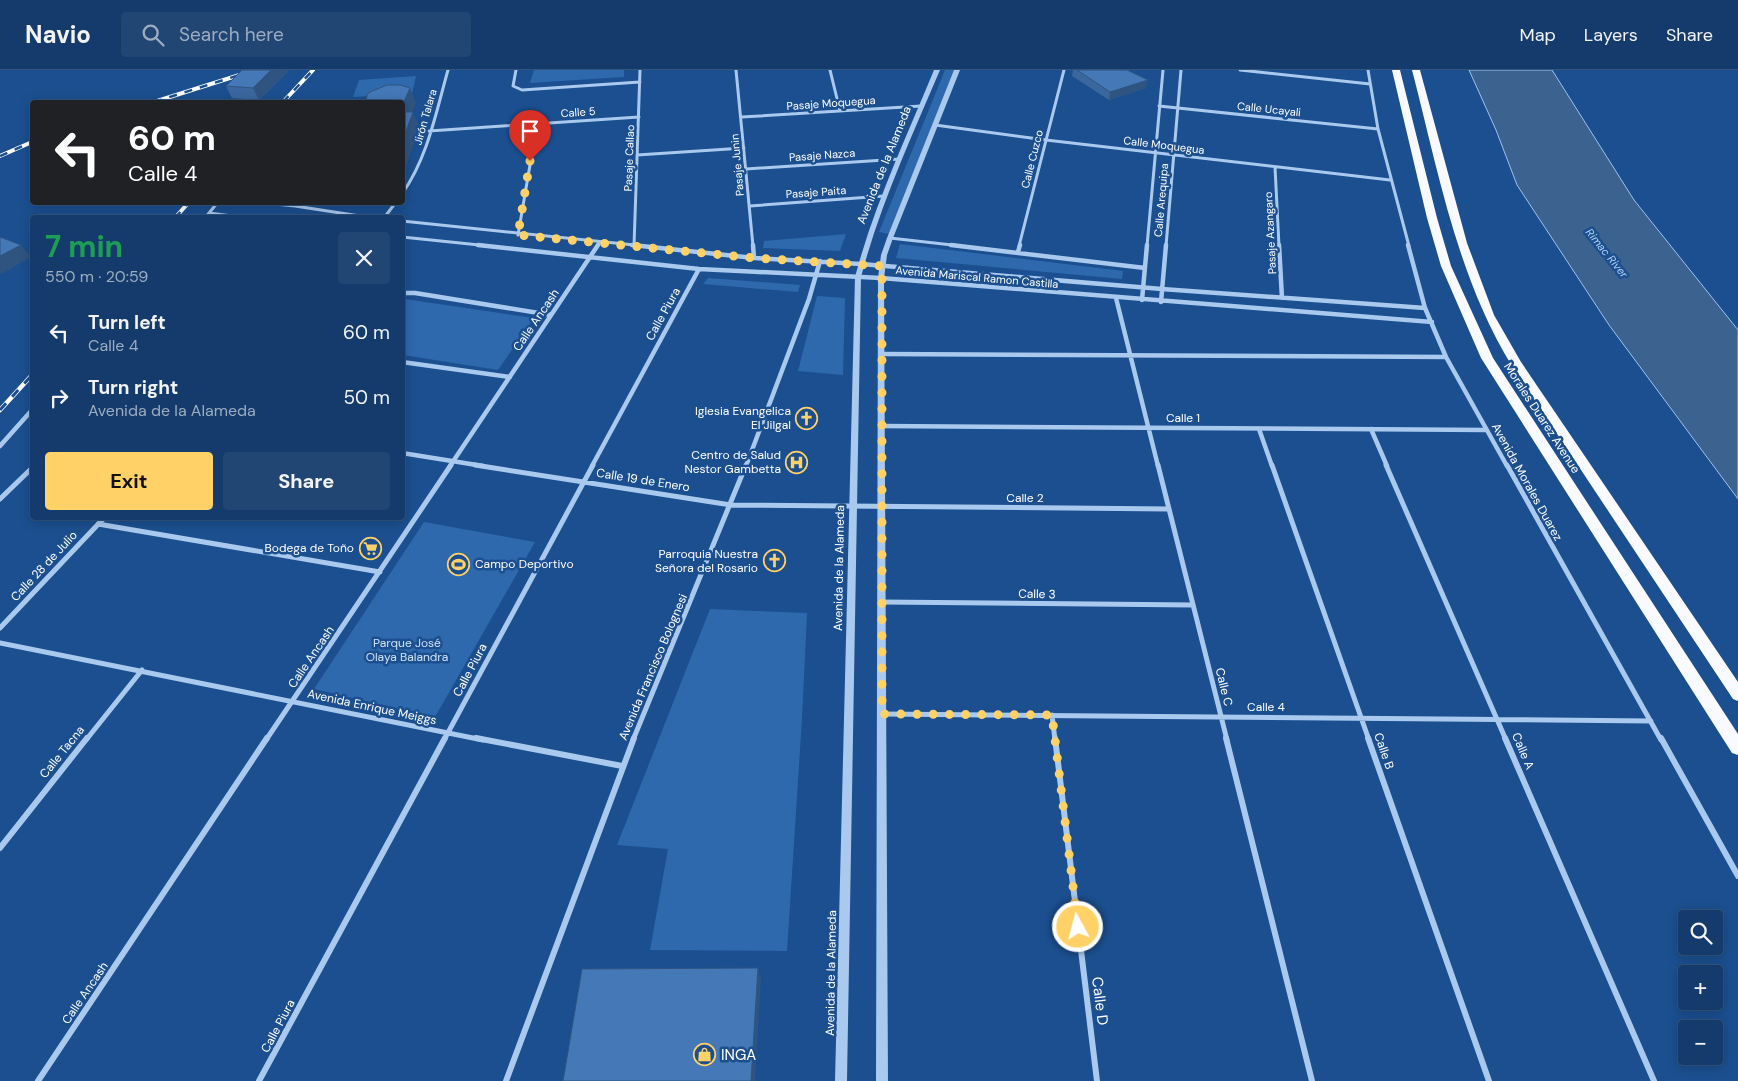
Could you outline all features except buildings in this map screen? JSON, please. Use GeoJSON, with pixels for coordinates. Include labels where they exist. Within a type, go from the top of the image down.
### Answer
{"type":"FeatureCollection","features":[{"type":"Feature","properties":{"kind":"highway","name":"Morales Duarez Avenue"},"geometry":{"type":"LineString","coordinates":[[1396,70],[1432,218],[1446,266],[1487,358],[1738,748]]}},
{"type":"Feature","properties":{"kind":"highway","name":"Morales Duarez Avenue"},"geometry":{"type":"LineString","coordinates":[[1416,70],[1462,243],[1489,315],[1516,363],[1738,694]]}},
{"type":"Feature","properties":{"kind":"street","name":"Jirón Talara"},"geometry":{"type":"LineString","coordinates":[[405,189],[415,173],[424,150],[448,70]]}},
{"type":"Feature","properties":{"kind":"street"},"geometry":{"type":"LineString","coordinates":[[516,70],[513,86],[522,90],[640,82]]}},
{"type":"Feature","properties":{"kind":"street","name":"Pasaje Callao"},"geometry":{"type":"LineString","coordinates":[[634,247],[640,70]]}},
{"type":"Feature","properties":{"kind":"street","name":"Pasaje Junin"},"geometry":{"type":"LineString","coordinates":[[736,70],[754,258]]}},
{"type":"Feature","properties":{"kind":"street"},"geometry":{"type":"LineString","coordinates":[[830,70],[840,111]]}},
{"type":"Feature","properties":{"kind":"street","name":"Avenida de la Alameda"},"geometry":{"type":"LineString","coordinates":[[841,1081],[858,277],[860,264],[884,196],[937,70]]}},
{"type":"Feature","properties":{"kind":"street"},"geometry":{"type":"LineString","coordinates":[[882,1081],[881,278],[882,266],[890,238],[957,70]]}},
{"type":"Feature","properties":{"kind":"street","name":"Calle Cuzco"},"geometry":{"type":"LineString","coordinates":[[1018,252],[1064,70]]}},
{"type":"Feature","properties":{"kind":"street","name":"Calle Arequipa"},"geometry":{"type":"LineString","coordinates":[[1142,300],[1162,70]]}},
{"type":"Feature","properties":{"kind":"street","name":"Calle Arequipa"},"geometry":{"type":"LineString","coordinates":[[1162,302],[1181,70]]}},
{"type":"Feature","properties":{"kind":"street"},"geometry":{"type":"LineString","coordinates":[[1240,70],[1275,72],[1370,84]]}},
{"type":"Feature","properties":{"kind":"street","name":"Avenida Morales Duarez"},"geometry":{"type":"LineString","coordinates":[[1368,70],[1378,129],[1390,180],[1425,308],[1446,357],[1738,876]]}},
{"type":"Feature","properties":{"kind":"street","name":"Pasaje Moquegua"},"geometry":{"type":"LineString","coordinates":[[742,117],[921,106]]}},
{"type":"Feature","properties":{"kind":"street","name":"Calle Ucayali"},"geometry":{"type":"LineString","coordinates":[[1159,106],[1378,129]]}},
{"type":"Feature","properties":{"kind":"street","name":"Calle 5"},"geometry":{"type":"LineString","coordinates":[[429,130],[639,117]]}},
{"type":"Feature","properties":{"kind":"street"},"geometry":{"type":"LineString","coordinates":[[518,235],[536,124]]}},
{"type":"Feature","properties":{"kind":"street","name":"Calle Moquegua"},"geometry":{"type":"LineString","coordinates":[[935,125],[1046,140],[1390,180]]}},
{"type":"Feature","properties":{"kind":"street"},"geometry":{"type":"LineString","coordinates":[[637,155],[744,148]]}},
{"type":"Feature","properties":{"kind":"street","name":"Pasaje Nazca"},"geometry":{"type":"LineString","coordinates":[[746,169],[900,159]]}},
{"type":"Feature","properties":{"kind":"street","name":"Pasaje Azangaro"},"geometry":{"type":"LineString","coordinates":[[1275,167],[1282,298]]}},
{"type":"Feature","properties":{"kind":"street","name":"Pasaje Paita"},"geometry":{"type":"LineString","coordinates":[[750,206],[884,196]]}},
{"type":"Feature","properties":{"kind":"street"},"geometry":{"type":"LineString","coordinates":[[209,213],[217,205]]}},
{"type":"Feature","properties":{"kind":"street"},"geometry":{"type":"LineString","coordinates":[[284,205],[354,215]]}},
{"type":"Feature","properties":{"kind":"street"},"geometry":{"type":"LineString","coordinates":[[209,213],[225,215]]}},
{"type":"Feature","properties":{"kind":"street","name":"Avenida Mariscal Ramon Castilla"},"geometry":{"type":"LineString","coordinates":[[405,221],[518,235],[754,258],[820,261],[1143,288],[1425,308]]}},
{"type":"Feature","properties":{"kind":"street","name":"Avenida Mariscal Ramon Castilla"},"geometry":{"type":"LineString","coordinates":[[405,237],[699,269],[881,278],[1162,302],[1432,322]]}},
{"type":"Feature","properties":{"kind":"street"},"geometry":{"type":"LineString","coordinates":[[890,238],[1145,268]]}},
{"type":"Feature","properties":{"kind":"street","name":"Calle Ancash"},"geometry":{"type":"LineString","coordinates":[[38,1081],[599,243]]}},
{"type":"Feature","properties":{"kind":"street","name":"Avenida Francisco Bolognesi"},"geometry":{"type":"LineString","coordinates":[[506,1081],[622,766],[730,505],[817,274],[820,261]]}},
{"type":"Feature","properties":{"kind":"street","name":"Calle Piura"},"geometry":{"type":"LineString","coordinates":[[260,1081],[699,269]]}},
{"type":"Feature","properties":{"kind":"street"},"geometry":{"type":"LineString","coordinates":[[405,293],[551,315]]}},
{"type":"Feature","properties":{"kind":"street","name":"Calle C"},"geometry":{"type":"LineString","coordinates":[[1116,298],[1312,1081]]}},
{"type":"Feature","properties":{"kind":"street"},"geometry":{"type":"LineString","coordinates":[[882,354],[1446,357]]}},
{"type":"Feature","properties":{"kind":"street"},"geometry":{"type":"LineString","coordinates":[[405,362],[510,377]]}},
{"type":"Feature","properties":{"kind":"street"},"geometry":{"type":"LineString","coordinates":[[0,446],[30,412]]}},
{"type":"Feature","properties":{"kind":"street","name":"Calle 1"},"geometry":{"type":"LineString","coordinates":[[881,426],[1486,430]]}},
{"type":"Feature","properties":{"kind":"street","name":"Calle B"},"geometry":{"type":"LineString","coordinates":[[1259,429],[1489,1081]]}},
{"type":"Feature","properties":{"kind":"street","name":"Calle A"},"geometry":{"type":"LineString","coordinates":[[1371,429],[1654,1081]]}},
{"type":"Feature","properties":{"kind":"street","name":"Calle 19 de Enero"},"geometry":{"type":"LineString","coordinates":[[405,453],[730,505],[881,507]]}},
{"type":"Feature","properties":{"kind":"street"},"geometry":{"type":"LineString","coordinates":[[0,499],[30,470]]}},
{"type":"Feature","properties":{"kind":"street","name":"Calle 2"},"geometry":{"type":"LineString","coordinates":[[881,507],[1169,509]]}},
{"type":"Feature","properties":{"kind":"street","name":"Calle 28 de Julio"},"geometry":{"type":"LineString","coordinates":[[0,628],[102,520]]}},
{"type":"Feature","properties":{"kind":"street"},"geometry":{"type":"LineString","coordinates":[[98,524],[380,572]]}},
{"type":"Feature","properties":{"kind":"street","name":"Calle 3"},"geometry":{"type":"LineString","coordinates":[[881,602],[1193,605]]}},
{"type":"Feature","properties":{"kind":"street","name":"Avenida Enrique Meiggs"},"geometry":{"type":"LineString","coordinates":[[0,643],[142,670],[447,733],[622,766]]}},
{"type":"Feature","properties":{"kind":"street","name":"Calle Tacna"},"geometry":{"type":"LineString","coordinates":[[0,848],[142,670]]}},
{"type":"Feature","properties":{"kind":"street","name":"Calle 4"},"geometry":{"type":"LineString","coordinates":[[882,714],[1651,721]]}},
{"type":"Feature","properties":{"kind":"street","name":"Calle D"},"geometry":{"type":"LineString","coordinates":[[1052,715],[1097,1081]]}},
{"type":"Feature","properties":{"kind":"green space"},"geometry":{"type":"Polygon","coordinates":[[[534,70],[624,70],[624,77],[530,83],[534,70]]]}},
{"type":"Feature","properties":{"kind":"green space"},"geometry":{"type":"Polygon","coordinates":[[[945,70],[955,70],[890,234],[879,232],[945,70]]]}},
{"type":"Feature","properties":{"kind":"green space"},"geometry":{"type":"Polygon","coordinates":[[[416,76],[412,94],[353,97],[359,80],[416,76]]]}},
{"type":"Feature","properties":{"kind":"green space"},"geometry":{"type":"Polygon","coordinates":[[[846,234],[840,251],[763,248],[764,241],[846,234]]]}},
{"type":"Feature","properties":{"kind":"green space"},"geometry":{"type":"Polygon","coordinates":[[[900,244],[1123,271],[1122,279],[896,258],[900,244]]]}},
{"type":"Feature","properties":{"kind":"green space"},"geometry":{"type":"Polygon","coordinates":[[[708,278],[800,285],[798,292],[703,284],[708,278]]]}},
{"type":"Feature","properties":{"kind":"green space"},"geometry":{"type":"Polygon","coordinates":[[[817,296],[845,298],[843,375],[798,371],[817,296]]]}},
{"type":"Feature","properties":{"kind":"green space"},"geometry":{"type":"Polygon","coordinates":[[[405,299],[534,318],[498,370],[405,355],[405,299]]]}},
{"type":"Feature","properties":{"kind":"green space","name":"Parque José Olaya Balandra"},"geometry":{"type":"Polygon","coordinates":[[[424,522],[535,542],[435,717],[314,689],[424,522]]]}},
{"type":"Feature","properties":{"kind":"green space"},"geometry":{"type":"Polygon","coordinates":[[[710,609],[807,613],[787,951],[650,950],[668,849],[617,845],[710,609]]]}},
{"type":"Feature","properties":{"kind":"water","name":"Rimac River"},"geometry":{"type":"Polygon","coordinates":[[[1469,70],[1552,70],[1634,200],[1738,330],[1738,499],[1609,325],[1517,185],[1496,130],[1469,70]]]}},
{"type":"Feature","properties":{"kind":"railway"},"geometry":{"type":"LineString","coordinates":[[160,100],[255,70]]}},
{"type":"Feature","properties":{"kind":"railway"},"geometry":{"type":"LineString","coordinates":[[285,100],[313,70]]}},
{"type":"Feature","properties":{"kind":"railway"},"geometry":{"type":"LineString","coordinates":[[0,156],[30,143]]}},
{"type":"Feature","properties":{"kind":"railway"},"geometry":{"type":"LineString","coordinates":[[178,215],[186,205]]}},
{"type":"Feature","properties":{"kind":"railway"},"geometry":{"type":"LineString","coordinates":[[0,410],[30,377]]}},
{"type":"Feature","properties":{"kind":"place","name":"Iglesia Evangelica El Jilgal"},"geometry":{"type":"Point","coordinates":[807,418]}},
{"type":"Feature","properties":{"kind":"place","name":"Centro de Salud Nestor Gambetta"},"geometry":{"type":"Point","coordinates":[797,462]}},
{"type":"Feature","properties":{"kind":"place","name":"Bodega de Toño"},"geometry":{"type":"Point","coordinates":[370,548]}},
{"type":"Feature","properties":{"kind":"place","name":"Parroquia Nuestra Señora del Rosario"},"geometry":{"type":"Point","coordinates":[774,561]}},
{"type":"Feature","properties":{"kind":"place","name":"Campo Deportivo"},"geometry":{"type":"Point","coordinates":[459,564]}},
{"type":"Feature","properties":{"kind":"place","name":"INGA"},"geometry":{"type":"Point","coordinates":[705,1055]}},
{"type":"Feature","properties":{"kind":"route"},"geometry":{"type":"LineString","coordinates":[[530,161],[518,235],[754,258],[882,266],[882,714],[1052,715],[1078,927]]}}]}
